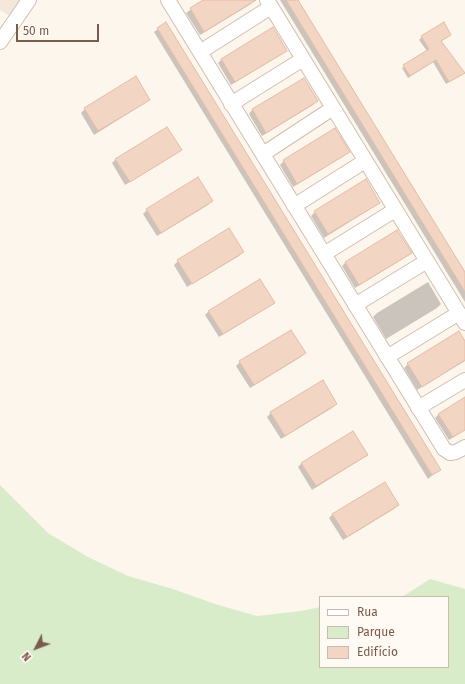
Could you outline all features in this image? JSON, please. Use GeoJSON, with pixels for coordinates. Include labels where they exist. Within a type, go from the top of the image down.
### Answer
{"type":"FeatureCollection","features":[{"type":"Feature","properties":{"kind":"street"},"geometry":{"type":"LineString","coordinates":[[0,42],[29,0]]}},
{"type":"Feature","properties":{"kind":"street"},"geometry":{"type":"LineString","coordinates":[[168,0],[444,449],[450,453],[456,452],[465,447]]}},
{"type":"Feature","properties":{"kind":"street"},"geometry":{"type":"LineString","coordinates":[[200,52],[269,4],[303,58],[462,318],[387,357]]}},
{"type":"Feature","properties":{"kind":"street"},"geometry":{"type":"LineString","coordinates":[[232,104],[303,58]]}},
{"type":"Feature","properties":{"kind":"street"},"geometry":{"type":"LineString","coordinates":[[263,154],[333,108]]}},
{"type":"Feature","properties":{"kind":"street"},"geometry":{"type":"LineString","coordinates":[[294,206],[365,161]]}},
{"type":"Feature","properties":{"kind":"street"},"geometry":{"type":"LineString","coordinates":[[324,254],[396,210]]}},
{"type":"Feature","properties":{"kind":"street"},"geometry":{"type":"LineString","coordinates":[[355,305],[427,261]]}},
{"type":"Feature","properties":{"kind":"street"},"geometry":{"type":"LineString","coordinates":[[418,408],[465,380]]}},
{"type":"Feature","properties":{"kind":"shaded area"},"geometry":{"type":"Polygon","coordinates":[[[0,0],[21,0],[10,16],[0,10],[0,0]]]}},
{"type":"Feature","properties":{"kind":"green space"},"geometry":{"type":"Polygon","coordinates":[[[0,485],[48,533],[88,557],[128,576],[257,616],[301,611],[319,607],[319,668],[449,668],[449,596],[404,596],[430,579],[465,589],[465,684],[0,684],[0,485]]]}},
{"type":"Feature","properties":{"kind":"building"},"geometry":{"type":"Polygon","coordinates":[[[203,0],[256,0],[204,32],[190,8],[203,0]]]}},
{"type":"Feature","properties":{"kind":"building"},"geometry":{"type":"Polygon","coordinates":[[[286,0],[298,0],[465,272],[465,292],[286,0]]]}},
{"type":"Feature","properties":{"kind":"building"},"geometry":{"type":"Polygon","coordinates":[[[166,22],[441,470],[432,475],[157,28],[166,22]]]}},
{"type":"Feature","properties":{"kind":"building"},"geometry":{"type":"Polygon","coordinates":[[[444,22],[451,35],[441,41],[465,73],[449,82],[436,60],[410,76],[403,65],[429,49],[421,36],[444,22]]]}},
{"type":"Feature","properties":{"kind":"building"},"geometry":{"type":"Polygon","coordinates":[[[273,27],[287,51],[235,82],[221,59],[273,27]]]}},
{"type":"Feature","properties":{"kind":"building"},"geometry":{"type":"Polygon","coordinates":[[[136,76],[150,100],[98,131],[84,108],[136,76]]]}},
{"type":"Feature","properties":{"kind":"building"},"geometry":{"type":"Polygon","coordinates":[[[304,78],[318,101],[266,133],[252,109],[304,78]]]}},
{"type":"Feature","properties":{"kind":"building"},"geometry":{"type":"Polygon","coordinates":[[[167,127],[182,150],[130,182],[115,159],[167,127]]]}},
{"type":"Feature","properties":{"kind":"building"},"geometry":{"type":"Polygon","coordinates":[[[335,128],[350,152],[297,184],[283,160],[335,128]]]}},
{"type":"Feature","properties":{"kind":"building"},"geometry":{"type":"Polygon","coordinates":[[[198,177],[213,201],[161,233],[146,209],[198,177]]]}},
{"type":"Feature","properties":{"kind":"building"},"geometry":{"type":"Polygon","coordinates":[[[366,179],[380,203],[328,234],[314,211],[366,179]]]}},
{"type":"Feature","properties":{"kind":"building"},"geometry":{"type":"Polygon","coordinates":[[[229,228],[244,252],[192,284],[177,260],[229,228]]]}},
{"type":"Feature","properties":{"kind":"building"},"geometry":{"type":"Polygon","coordinates":[[[397,230],[412,253],[359,285],[345,262],[397,230]]]}},
{"type":"Feature","properties":{"kind":"building"},"geometry":{"type":"Polygon","coordinates":[[[260,279],[275,303],[223,334],[208,311],[260,279]]]}},
{"type":"Feature","properties":{"kind":"building"},"geometry":{"type":"Polygon","coordinates":[[[291,330],[306,353],[254,385],[239,361],[291,330]]]}},
{"type":"Feature","properties":{"kind":"building"},"geometry":{"type":"Polygon","coordinates":[[[459,331],[465,341],[465,360],[422,387],[407,363],[459,331]]]}},
{"type":"Feature","properties":{"kind":"building"},"geometry":{"type":"Polygon","coordinates":[[[323,380],[337,404],[285,436],[270,412],[323,380]]]}},
{"type":"Feature","properties":{"kind":"building"},"geometry":{"type":"Polygon","coordinates":[[[465,397],[465,430],[453,437],[438,414],[465,397]]]}},
{"type":"Feature","properties":{"kind":"building"},"geometry":{"type":"Polygon","coordinates":[[[353,431],[368,455],[316,486],[301,463],[353,431]]]}},
{"type":"Feature","properties":{"kind":"building"},"geometry":{"type":"Polygon","coordinates":[[[385,482],[399,505],[347,537],[332,514],[385,482]]]}}]}
